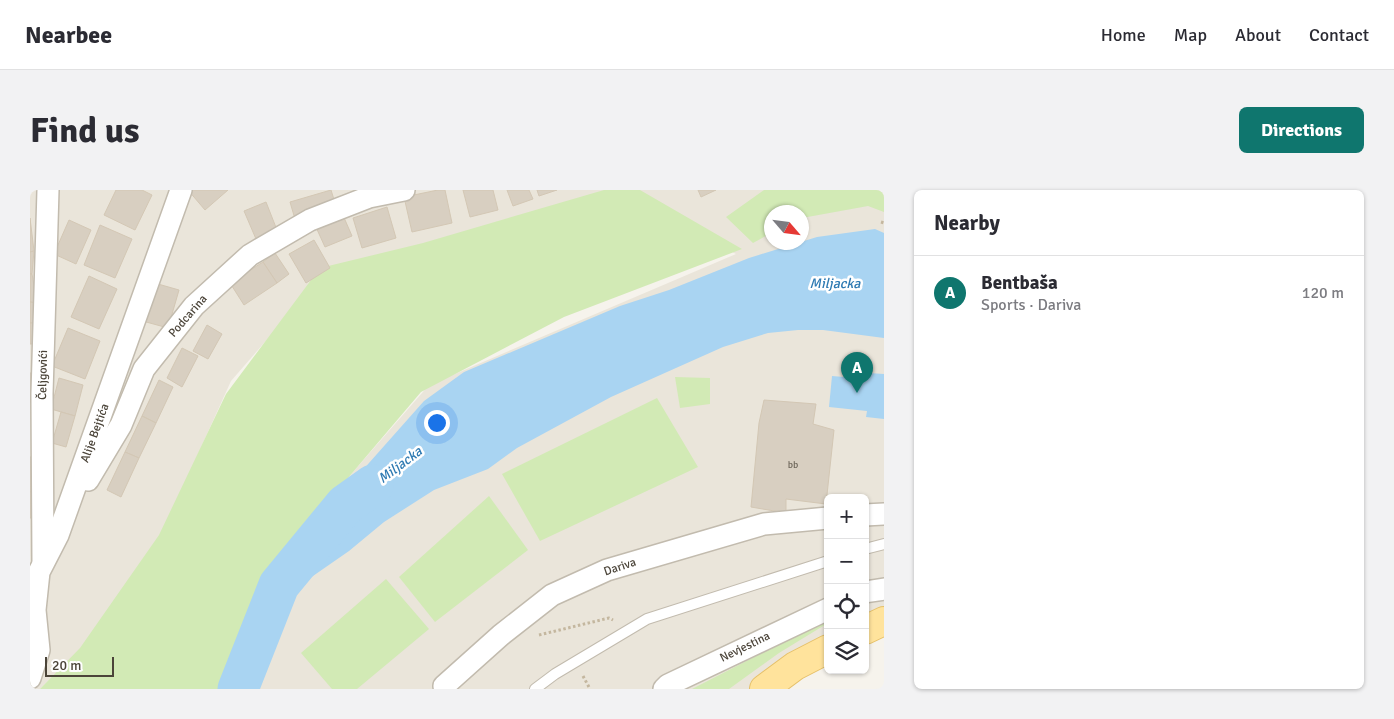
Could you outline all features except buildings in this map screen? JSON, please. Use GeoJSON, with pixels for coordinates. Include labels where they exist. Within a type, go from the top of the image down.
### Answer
{"type":"FeatureCollection","features":[{"type":"Feature","properties":{"kind":"main road"},"geometry":{"type":"LineString","coordinates":[[867,629],[884,621]]}},
{"type":"Feature","properties":{"kind":"main road"},"geometry":{"type":"LineString","coordinates":[[764,689],[795,666],[824,651]]}},
{"type":"Feature","properties":{"kind":"street","name":"Čeljgovići"},"geometry":{"type":"LineString","coordinates":[[43,561],[42,394],[48,190]]}},
{"type":"Feature","properties":{"kind":"street","name":"Alije Bejtića"},"geometry":{"type":"LineString","coordinates":[[30,678],[39,650],[35,610],[39,572],[58,535],[181,190]]}},
{"type":"Feature","properties":{"kind":"street","name":"Podcarina"},"geometry":{"type":"LineString","coordinates":[[58,535],[121,424],[144,369],[194,306],[250,255],[310,220],[369,197],[404,190]]}},
{"type":"Feature","properties":{"kind":"street"},"geometry":{"type":"LineString","coordinates":[[869,515],[884,514]]}},
{"type":"Feature","properties":{"kind":"street","name":"Dariva"},"geometry":{"type":"LineString","coordinates":[[444,686],[501,635],[552,595],[607,570],[764,524],[824,518]]}},
{"type":"Feature","properties":{"kind":"street"},"geometry":{"type":"LineString","coordinates":[[869,591],[884,589]]}},
{"type":"Feature","properties":{"kind":"street","name":"Nevjestina"},"geometry":{"type":"LineString","coordinates":[[664,689],[684,677],[824,611]]}},
{"type":"Feature","properties":{"kind":"lane"},"geometry":{"type":"LineString","coordinates":[[869,548],[884,544]]}},
{"type":"Feature","properties":{"kind":"lane"},"geometry":{"type":"LineString","coordinates":[[535,689],[555,674],[647,619],[824,561]]}},
{"type":"Feature","properties":{"kind":"path"},"geometry":{"type":"LineString","coordinates":[[531,637],[609,618],[632,627]]}},
{"type":"Feature","properties":{"kind":"shaded area"},"geometry":{"type":"Polygon","coordinates":[[[30,190],[884,190],[884,612],[869,618],[869,494],[824,494],[824,642],[781,667],[749,689],[222,689],[256,583],[429,385],[736,254],[628,200],[325,273],[231,381],[165,527],[98,632],[40,689],[30,689],[30,190]]]}},
{"type":"Feature","properties":{"kind":"green space"},"geometry":{"type":"Polygon","coordinates":[[[604,190],[640,190],[742,249],[564,317],[421,392],[263,578],[226,689],[40,689],[80,648],[159,535],[226,394],[320,268],[423,243],[604,190]]]}},
{"type":"Feature","properties":{"kind":"green space"},"geometry":{"type":"Polygon","coordinates":[[[764,190],[884,190],[884,212],[868,206],[809,217],[809,205],[764,205],[764,237],[753,243],[726,217],[764,190]]]}},
{"type":"Feature","properties":{"kind":"green space"},"geometry":{"type":"Polygon","coordinates":[[[675,377],[710,378],[710,404],[680,408],[675,377]]]}},
{"type":"Feature","properties":{"kind":"green space"},"geometry":{"type":"Polygon","coordinates":[[[657,398],[698,467],[540,541],[502,474],[657,398]]]}},
{"type":"Feature","properties":{"kind":"green space"},"geometry":{"type":"Polygon","coordinates":[[[489,496],[528,550],[435,622],[399,577],[489,496]]]}},
{"type":"Feature","properties":{"kind":"green space"},"geometry":{"type":"Polygon","coordinates":[[[386,579],[429,629],[357,689],[332,689],[301,653],[386,579]]]}},
{"type":"Feature","properties":{"kind":"green space"},"geometry":{"type":"Polygon","coordinates":[[[824,621],[824,625],[779,653],[729,689],[692,689],[824,621]]]}},
{"type":"Feature","properties":{"kind":"water","name":"Miljacka"},"geometry":{"type":"Polygon","coordinates":[[[875,229],[884,233],[884,338],[823,330],[798,330],[768,333],[723,347],[611,397],[517,448],[488,469],[434,490],[384,522],[349,551],[300,585],[307,577],[353,481],[424,401],[464,372],[620,306],[669,290],[749,258],[775,250],[809,250],[809,239],[875,229]]]}},
{"type":"Feature","properties":{"kind":"water"},"geometry":{"type":"Polygon","coordinates":[[[869,373],[884,374],[884,419],[866,417],[867,411],[829,407],[832,376],[868,379],[869,373]]]}},
{"type":"Feature","properties":{"kind":"waterway","name":"Miljacka"},"geometry":{"type":"LineString","coordinates":[[238,689],[279,585],[345,505],[373,485]]}},
{"type":"Feature","properties":{"kind":"place","name":"Bentbaša"},"geometry":{"type":"Point","coordinates":[857,393]}}]}
